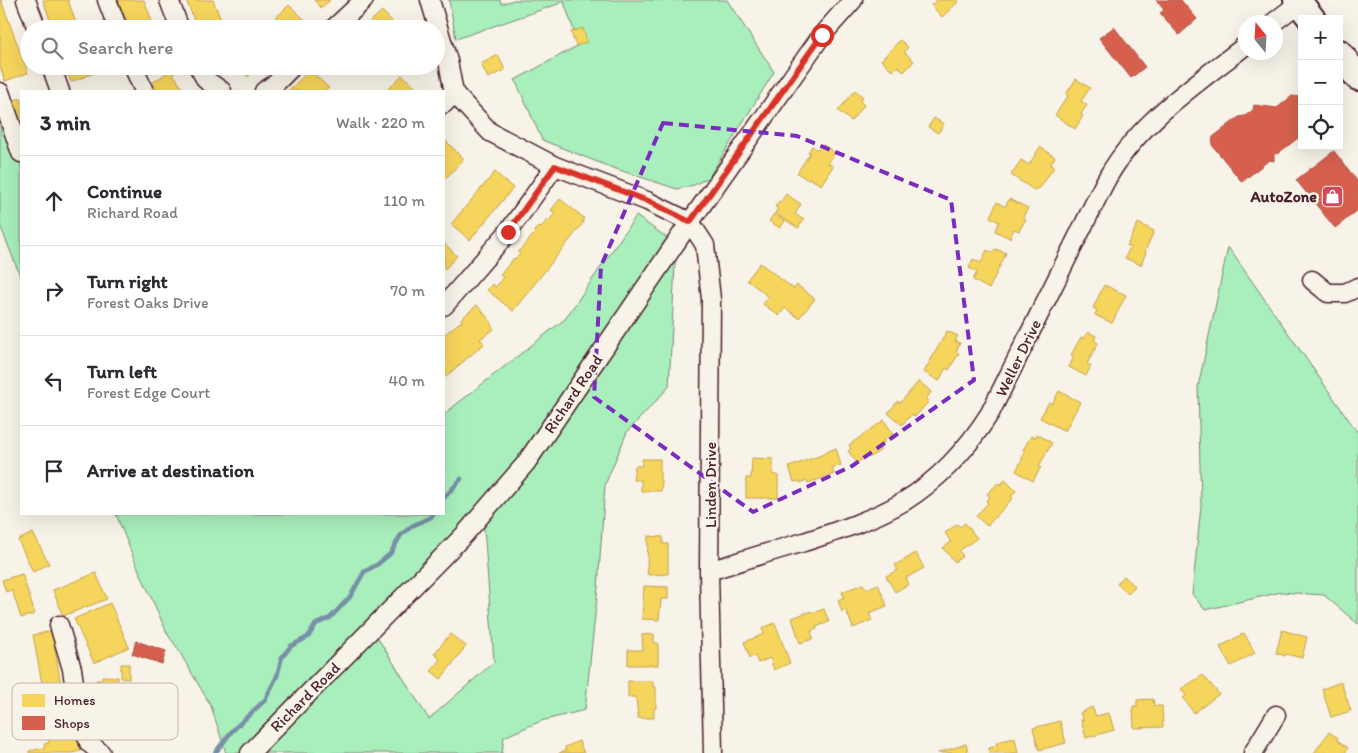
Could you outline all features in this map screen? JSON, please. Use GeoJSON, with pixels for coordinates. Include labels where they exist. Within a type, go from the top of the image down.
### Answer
{"type":"FeatureCollection","features":[{"type":"Feature","properties":{"kind":"highway"},"geometry":{"type":"LineString","coordinates":[[1343,58],[1358,77]]}},
{"type":"Feature","properties":{"kind":"street"},"geometry":{"type":"LineString","coordinates":[[26,0],[34,20]]}},
{"type":"Feature","properties":{"kind":"street"},"geometry":{"type":"LineString","coordinates":[[107,0],[115,20]]}},
{"type":"Feature","properties":{"kind":"street"},"geometry":{"type":"LineString","coordinates":[[169,0],[177,20]]}},
{"type":"Feature","properties":{"kind":"street"},"geometry":{"type":"LineString","coordinates":[[343,20],[364,0]]}},
{"type":"Feature","properties":{"kind":"street"},"geometry":{"type":"LineString","coordinates":[[430,0],[436,20]]}},
{"type":"Feature","properties":{"kind":"street","name":"Richard Road"},"geometry":{"type":"LineString","coordinates":[[250,753],[464,535],[526,463],[690,222],[822,35],[853,0]]}},
{"type":"Feature","properties":{"kind":"street"},"geometry":{"type":"LineString","coordinates":[[1283,17],[1303,7]]}},
{"type":"Feature","properties":{"kind":"street"},"geometry":{"type":"LineString","coordinates":[[445,51],[448,61],[449,99],[490,132],[555,166],[648,201],[690,222]]}},
{"type":"Feature","properties":{"kind":"street","name":"Weller Drive"},"geometry":{"type":"LineString","coordinates":[[709,571],[841,530],[873,518],[904,501],[945,469],[969,443],[995,405],[1104,184],[1118,160],[1142,132],[1169,106],[1238,51]]}},
{"type":"Feature","properties":{"kind":"street"},"geometry":{"type":"LineString","coordinates":[[54,75],[60,90]]}},
{"type":"Feature","properties":{"kind":"street"},"geometry":{"type":"LineString","coordinates":[[138,75],[144,90]]}},
{"type":"Feature","properties":{"kind":"street"},"geometry":{"type":"LineString","coordinates":[[203,75],[206,80],[221,90]]}},
{"type":"Feature","properties":{"kind":"street"},"geometry":{"type":"LineString","coordinates":[[265,90],[284,75]]}},
{"type":"Feature","properties":{"kind":"street"},"geometry":{"type":"LineString","coordinates":[[0,92],[20,149]]}},
{"type":"Feature","properties":{"kind":"street"},"geometry":{"type":"LineString","coordinates":[[445,305],[508,232],[555,166]]}},
{"type":"Feature","properties":{"kind":"street","name":"Linden Drive"},"geometry":{"type":"LineString","coordinates":[[690,222],[705,245],[711,299],[709,571],[713,753]]}},
{"type":"Feature","properties":{"kind":"street"},"geometry":{"type":"LineString","coordinates":[[1312,280],[1328,294],[1345,293],[1358,287]]}},
{"type":"Feature","properties":{"kind":"street"},"geometry":{"type":"LineString","coordinates":[[59,625],[72,669],[74,683]]}},
{"type":"Feature","properties":{"kind":"street"},"geometry":{"type":"LineString","coordinates":[[1253,753],[1276,715]]}},
{"type":"Feature","properties":{"kind":"street"},"geometry":{"type":"LineString","coordinates":[[88,740],[101,753]]}},
{"type":"Feature","properties":{"kind":"highlighted area"},"geometry":{"type":"Polygon","coordinates":[[[663,123],[797,136],[951,200],[974,380],[852,466],[753,512],[594,397],[601,266],[663,123]]]}},
{"type":"Feature","properties":{"kind":"green space"},"geometry":{"type":"Polygon","coordinates":[[[449,0],[500,0],[502,4],[513,0],[727,0],[774,72],[709,177],[694,185],[677,189],[610,167],[542,140],[515,80],[579,45],[564,2],[456,39],[449,0]]]}},
{"type":"Feature","properties":{"kind":"green space"},"geometry":{"type":"Polygon","coordinates":[[[0,108],[20,163],[20,275],[0,225],[0,108]]]}},
{"type":"Feature","properties":{"kind":"green space"},"geometry":{"type":"Polygon","coordinates":[[[636,216],[676,244],[669,387],[627,432],[605,485],[598,587],[585,710],[541,721],[504,737],[502,753],[226,753],[211,706],[168,635],[116,515],[445,515],[445,413],[565,319],[636,216]],[[483,514],[372,629],[429,719],[494,662],[483,514]]]}},
{"type":"Feature","properties":{"kind":"green space"},"geometry":{"type":"Polygon","coordinates":[[[1228,247],[1358,433],[1358,624],[1324,595],[1281,592],[1205,610],[1192,594],[1201,506],[1198,387],[1228,247]]]}},
{"type":"Feature","properties":{"kind":"building: Homes"},"geometry":{"type":"Polygon","coordinates":[[[1,0],[20,51],[20,75],[22,75],[5,81],[0,66],[1,0]]]}},
{"type":"Feature","properties":{"kind":"building: Homes"},"geometry":{"type":"Polygon","coordinates":[[[43,0],[68,0],[75,20],[50,20],[43,0]]]}},
{"type":"Feature","properties":{"kind":"building: Homes"},"geometry":{"type":"Polygon","coordinates":[[[118,0],[144,0],[152,20],[126,20],[118,0]]]}},
{"type":"Feature","properties":{"kind":"building: Homes"},"geometry":{"type":"Polygon","coordinates":[[[186,0],[213,0],[221,20],[194,20],[186,0]]]}},
{"type":"Feature","properties":{"kind":"building: Homes"},"geometry":{"type":"Polygon","coordinates":[[[314,0],[330,0],[321,8],[314,0]]]}},
{"type":"Feature","properties":{"kind":"building: Homes"},"geometry":{"type":"Polygon","coordinates":[[[937,0],[956,0],[958,2],[942,17],[931,5],[937,0]]]}},
{"type":"Feature","properties":{"kind":"building: Homes"},"geometry":{"type":"Polygon","coordinates":[[[289,5],[305,20],[273,20],[289,5]]]}},
{"type":"Feature","properties":{"kind":"building: Homes"},"geometry":{"type":"Polygon","coordinates":[[[382,11],[390,20],[372,20],[382,11]]]}},
{"type":"Feature","properties":{"kind":"building: Homes"},"geometry":{"type":"Polygon","coordinates":[[[583,28],[587,42],[576,46],[571,32],[583,28]]]}},
{"type":"Feature","properties":{"kind":"building: Homes"},"geometry":{"type":"Polygon","coordinates":[[[900,40],[908,47],[904,52],[914,61],[904,72],[898,66],[893,71],[881,60],[900,40]]]}},
{"type":"Feature","properties":{"kind":"building: Homes"},"geometry":{"type":"Polygon","coordinates":[[[498,55],[505,70],[488,78],[481,64],[498,55]]]}},
{"type":"Feature","properties":{"kind":"building: Homes"},"geometry":{"type":"Polygon","coordinates":[[[68,75],[89,75],[71,82],[68,75]]]}},
{"type":"Feature","properties":{"kind":"building: Homes"},"geometry":{"type":"Polygon","coordinates":[[[164,75],[174,75],[183,90],[156,90],[152,83],[164,75]]]}},
{"type":"Feature","properties":{"kind":"building: Homes"},"geometry":{"type":"Polygon","coordinates":[[[305,75],[315,75],[329,88],[326,90],[289,90],[305,75]]]}},
{"type":"Feature","properties":{"kind":"building: Homes"},"geometry":{"type":"Polygon","coordinates":[[[402,75],[418,90],[387,90],[402,75]]]}},
{"type":"Feature","properties":{"kind":"building: Homes"},"geometry":{"type":"Polygon","coordinates":[[[1076,79],[1090,88],[1081,101],[1087,105],[1075,129],[1055,115],[1068,96],[1066,94],[1076,79]]]}},
{"type":"Feature","properties":{"kind":"building: Homes"},"geometry":{"type":"Polygon","coordinates":[[[855,90],[863,97],[860,101],[864,105],[851,121],[838,111],[855,90]]]}},
{"type":"Feature","properties":{"kind":"building: Homes"},"geometry":{"type":"Polygon","coordinates":[[[20,98],[20,125],[12,101],[20,98]]]}},
{"type":"Feature","properties":{"kind":"building: Homes"},"geometry":{"type":"Polygon","coordinates":[[[934,118],[944,124],[938,133],[928,127],[934,118]]]}},
{"type":"Feature","properties":{"kind":"building: Homes"},"geometry":{"type":"Polygon","coordinates":[[[445,140],[464,159],[445,179],[445,140]]]}},
{"type":"Feature","properties":{"kind":"building: Homes"},"geometry":{"type":"Polygon","coordinates":[[[822,144],[835,153],[828,163],[833,166],[821,185],[797,173],[810,153],[808,152],[812,146],[818,150],[822,144]]]}},
{"type":"Feature","properties":{"kind":"building: Homes"},"geometry":{"type":"Polygon","coordinates":[[[1040,147],[1055,157],[1050,165],[1054,167],[1040,188],[1034,190],[1011,175],[1021,160],[1029,165],[1040,147]]]}},
{"type":"Feature","properties":{"kind":"building: Homes"},"geometry":{"type":"Polygon","coordinates":[[[495,172],[513,188],[470,240],[451,224],[495,172]]]}},
{"type":"Feature","properties":{"kind":"building: Homes"},"geometry":{"type":"Polygon","coordinates":[[[786,194],[801,204],[795,214],[804,220],[798,228],[775,213],[778,208],[775,207],[786,194]]]}},
{"type":"Feature","properties":{"kind":"building: Homes"},"geometry":{"type":"Polygon","coordinates":[[[560,199],[584,218],[582,221],[584,222],[513,311],[487,290],[492,284],[496,287],[503,277],[500,275],[514,258],[520,254],[518,252],[535,233],[534,231],[549,221],[555,213],[551,210],[560,199]]]}},
{"type":"Feature","properties":{"kind":"building: Homes"},"geometry":{"type":"Polygon","coordinates":[[[1009,199],[1028,208],[1023,217],[1026,219],[1019,231],[1014,229],[1010,238],[995,231],[999,222],[990,217],[997,202],[1005,207],[1009,199]]]}},
{"type":"Feature","properties":{"kind":"building: Homes"},"geometry":{"type":"Polygon","coordinates":[[[774,214],[785,221],[780,228],[769,221],[774,214]]]}},
{"type":"Feature","properties":{"kind":"building: Homes"},"geometry":{"type":"Polygon","coordinates":[[[1138,223],[1154,231],[1141,265],[1125,258],[1130,247],[1127,246],[1138,223]]]}},
{"type":"Feature","properties":{"kind":"building: Homes"},"geometry":{"type":"Polygon","coordinates":[[[445,244],[457,256],[445,269],[445,244]]]}},
{"type":"Feature","properties":{"kind":"building: Homes"},"geometry":{"type":"Polygon","coordinates":[[[995,249],[1006,253],[989,289],[973,280],[977,272],[969,268],[973,259],[981,263],[987,250],[993,253],[995,249]]]}},
{"type":"Feature","properties":{"kind":"building: Homes"},"geometry":{"type":"Polygon","coordinates":[[[760,263],[794,289],[797,285],[815,299],[799,318],[785,308],[779,316],[763,304],[769,297],[747,280],[760,263]]]}},
{"type":"Feature","properties":{"kind":"building: Homes"},"geometry":{"type":"Polygon","coordinates":[[[1104,285],[1126,295],[1112,323],[1095,315],[1097,310],[1093,308],[1104,285]]]}},
{"type":"Feature","properties":{"kind":"building: Homes"},"geometry":{"type":"Polygon","coordinates":[[[477,305],[492,323],[491,325],[494,329],[480,339],[484,344],[445,377],[445,334],[461,323],[461,319],[477,305]]]}},
{"type":"Feature","properties":{"kind":"building: Homes"},"geometry":{"type":"Polygon","coordinates":[[[947,331],[958,336],[955,341],[960,343],[956,352],[959,353],[949,370],[946,368],[939,381],[924,372],[947,331]]]}},
{"type":"Feature","properties":{"kind":"building: Homes"},"geometry":{"type":"Polygon","coordinates":[[[1088,332],[1096,336],[1094,340],[1098,343],[1087,364],[1091,366],[1086,376],[1069,367],[1074,357],[1071,355],[1081,337],[1084,339],[1088,332]]]}},
{"type":"Feature","properties":{"kind":"building: Homes"},"geometry":{"type":"Polygon","coordinates":[[[919,381],[931,392],[926,399],[929,401],[915,417],[912,414],[902,425],[888,413],[898,401],[900,403],[919,381]]]}},
{"type":"Feature","properties":{"kind":"building: Homes"},"geometry":{"type":"Polygon","coordinates":[[[1059,391],[1080,402],[1065,431],[1040,418],[1049,402],[1052,404],[1059,391]]]}},
{"type":"Feature","properties":{"kind":"building: Homes"},"geometry":{"type":"Polygon","coordinates":[[[884,420],[893,434],[878,447],[881,450],[857,463],[848,451],[851,449],[849,445],[884,420]]]}},
{"type":"Feature","properties":{"kind":"building: Homes"},"geometry":{"type":"Polygon","coordinates":[[[1037,434],[1052,443],[1033,481],[1016,471],[1025,451],[1023,450],[1031,436],[1035,438],[1037,434]]]}},
{"type":"Feature","properties":{"kind":"building: Homes"},"geometry":{"type":"Polygon","coordinates":[[[836,448],[841,465],[832,468],[834,474],[808,483],[807,480],[800,483],[799,481],[794,482],[789,467],[836,448]]]}},
{"type":"Feature","properties":{"kind":"building: Homes"},"geometry":{"type":"Polygon","coordinates":[[[752,458],[773,459],[773,475],[778,475],[778,498],[746,498],[746,478],[751,478],[752,458]]]}},
{"type":"Feature","properties":{"kind":"building: Homes"},"geometry":{"type":"Polygon","coordinates":[[[642,459],[660,459],[661,491],[641,491],[641,480],[633,480],[635,466],[642,466],[642,459]]]}},
{"type":"Feature","properties":{"kind":"building: Homes"},"geometry":{"type":"Polygon","coordinates":[[[1005,480],[1016,491],[1011,496],[1013,498],[987,526],[976,516],[988,503],[986,501],[990,497],[987,494],[998,483],[1000,485],[1005,480]]]}},
{"type":"Feature","properties":{"kind":"building: Homes"},"geometry":{"type":"Polygon","coordinates":[[[965,523],[977,538],[959,551],[963,556],[955,562],[943,548],[951,542],[945,533],[957,524],[960,527],[965,523]]]}},
{"type":"Feature","properties":{"kind":"building: Homes"},"geometry":{"type":"Polygon","coordinates":[[[33,533],[49,564],[33,572],[18,540],[33,533]]]}},
{"type":"Feature","properties":{"kind":"building: Homes"},"geometry":{"type":"Polygon","coordinates":[[[648,536],[663,537],[663,544],[668,544],[668,574],[648,575],[648,536]]]}},
{"type":"Feature","properties":{"kind":"building: Homes"},"geometry":{"type":"Polygon","coordinates":[[[916,553],[924,568],[906,578],[909,584],[895,592],[886,576],[898,570],[895,565],[916,553]]]}},
{"type":"Feature","properties":{"kind":"building: Homes"},"geometry":{"type":"Polygon","coordinates":[[[96,573],[107,599],[63,616],[53,590],[96,573]]]}},
{"type":"Feature","properties":{"kind":"building: Homes"},"geometry":{"type":"Polygon","coordinates":[[[22,574],[35,614],[21,618],[12,590],[6,592],[2,580],[22,574]]]}},
{"type":"Feature","properties":{"kind":"building: Homes"},"geometry":{"type":"Polygon","coordinates":[[[1124,576],[1135,586],[1128,594],[1117,584],[1124,576]]]}},
{"type":"Feature","properties":{"kind":"building: Homes"},"geometry":{"type":"Polygon","coordinates":[[[863,584],[866,589],[878,584],[887,606],[869,613],[872,620],[853,628],[846,610],[842,612],[838,600],[844,597],[842,592],[863,584]]]}},
{"type":"Feature","properties":{"kind":"building: Homes"},"geometry":{"type":"Polygon","coordinates":[[[644,586],[668,587],[668,599],[661,599],[659,620],[642,619],[644,586]]]}},
{"type":"Feature","properties":{"kind":"building: Homes"},"geometry":{"type":"Polygon","coordinates":[[[110,603],[129,647],[94,663],[74,619],[110,603]]]}},
{"type":"Feature","properties":{"kind":"building: Homes"},"geometry":{"type":"Polygon","coordinates":[[[824,609],[829,622],[811,631],[813,639],[800,643],[792,618],[811,611],[812,613],[824,609]]]}},
{"type":"Feature","properties":{"kind":"building: Homes"},"geometry":{"type":"Polygon","coordinates":[[[775,623],[790,663],[774,670],[770,658],[758,663],[755,656],[750,658],[744,642],[764,634],[762,628],[775,623]]]}},
{"type":"Feature","properties":{"kind":"building: Homes"},"geometry":{"type":"Polygon","coordinates":[[[1282,630],[1307,637],[1302,658],[1276,653],[1282,630]]]}},
{"type":"Feature","properties":{"kind":"building: Homes"},"geometry":{"type":"Polygon","coordinates":[[[52,631],[61,683],[42,683],[33,635],[52,631]]]}},
{"type":"Feature","properties":{"kind":"building: Homes"},"geometry":{"type":"Polygon","coordinates":[[[1244,633],[1255,653],[1231,666],[1220,647],[1244,633]]]}},
{"type":"Feature","properties":{"kind":"building: Homes"},"geometry":{"type":"Polygon","coordinates":[[[450,634],[466,646],[441,679],[431,671],[440,659],[434,654],[450,634]]]}},
{"type":"Feature","properties":{"kind":"building: Homes"},"geometry":{"type":"Polygon","coordinates":[[[654,634],[654,643],[658,643],[658,665],[628,665],[628,650],[643,650],[642,635],[654,634]]]}},
{"type":"Feature","properties":{"kind":"building: Homes"},"geometry":{"type":"Polygon","coordinates":[[[121,664],[129,664],[129,679],[121,678],[121,664]]]}},
{"type":"Feature","properties":{"kind":"building: Homes"},"geometry":{"type":"Polygon","coordinates":[[[1203,675],[1219,694],[1194,713],[1183,698],[1186,696],[1181,689],[1203,675]]]}},
{"type":"Feature","properties":{"kind":"building: Homes"},"geometry":{"type":"Polygon","coordinates":[[[102,676],[118,677],[117,683],[96,683],[96,680],[102,680],[102,676]]]}},
{"type":"Feature","properties":{"kind":"building: Homes"},"geometry":{"type":"Polygon","coordinates":[[[628,681],[653,681],[653,687],[656,687],[654,718],[638,718],[636,697],[628,697],[628,681]]]}},
{"type":"Feature","properties":{"kind":"building: Homes"},"geometry":{"type":"Polygon","coordinates":[[[1341,682],[1351,711],[1331,717],[1322,689],[1341,682]]]}},
{"type":"Feature","properties":{"kind":"building: Homes"},"geometry":{"type":"Polygon","coordinates":[[[1153,699],[1154,706],[1162,706],[1163,727],[1134,728],[1133,706],[1137,706],[1137,700],[1153,699]]]}},
{"type":"Feature","properties":{"kind":"building: Homes"},"geometry":{"type":"Polygon","coordinates":[[[1092,707],[1096,716],[1109,713],[1114,730],[1086,738],[1080,713],[1092,707]]]}},
{"type":"Feature","properties":{"kind":"building: Homes"},"geometry":{"type":"Polygon","coordinates":[[[1060,721],[1066,743],[1039,750],[1033,728],[1060,721]]]}},
{"type":"Feature","properties":{"kind":"building: Homes"},"geometry":{"type":"Polygon","coordinates":[[[1329,732],[1348,748],[1345,753],[1314,753],[1329,732]]]}},
{"type":"Feature","properties":{"kind":"building: Homes"},"geometry":{"type":"Polygon","coordinates":[[[1015,738],[1018,753],[990,753],[989,748],[997,746],[996,742],[1015,738]]]}},
{"type":"Feature","properties":{"kind":"building: Homes"},"geometry":{"type":"Polygon","coordinates":[[[48,740],[83,740],[85,750],[72,753],[29,753],[29,751],[45,748],[44,744],[49,743],[48,740]]]}},
{"type":"Feature","properties":{"kind":"building: Homes"},"geometry":{"type":"Polygon","coordinates":[[[579,741],[584,753],[559,753],[566,750],[565,747],[579,741]]]}},
{"type":"Feature","properties":{"kind":"building: Homes"},"geometry":{"type":"Polygon","coordinates":[[[966,744],[968,753],[938,753],[966,744]]]}},
{"type":"Feature","properties":{"kind":"building: Shops"},"geometry":{"type":"Polygon","coordinates":[[[1156,0],[1181,0],[1197,19],[1179,35],[1160,13],[1164,10],[1156,0]]]}},
{"type":"Feature","properties":{"kind":"building: Shops"},"geometry":{"type":"Polygon","coordinates":[[[1114,27],[1145,67],[1131,78],[1099,38],[1114,27]]]}},
{"type":"Feature","properties":{"kind":"building: Shops"},"geometry":{"type":"Polygon","coordinates":[[[1292,96],[1298,97],[1298,138],[1277,154],[1274,154],[1274,161],[1269,160],[1242,182],[1212,145],[1213,137],[1239,117],[1245,116],[1253,110],[1254,105],[1277,108],[1292,96]]]}},
{"type":"Feature","properties":{"kind":"building: Shops","name":"AutoZone"},"geometry":{"type":"Polygon","coordinates":[[[1334,151],[1358,182],[1358,210],[1335,228],[1296,180],[1334,151]]]}},
{"type":"Feature","properties":{"kind":"building: Shops"},"geometry":{"type":"Polygon","coordinates":[[[136,641],[166,651],[162,664],[132,654],[136,641]]]}},
{"type":"Feature","properties":{"kind":"waterway"},"geometry":{"type":"LineString","coordinates":[[445,497],[461,479]]}},
{"type":"Feature","properties":{"kind":"waterway"},"geometry":{"type":"LineString","coordinates":[[215,753],[232,731],[265,700],[277,676],[282,657],[291,646],[308,637],[316,624],[330,618],[350,597],[364,572],[390,554],[401,535],[412,526],[432,515]]}},
{"type":"Feature","properties":{"kind":"place","name":"AutoZone"},"geometry":{"type":"Point","coordinates":[1333,196]}},
{"type":"Feature","properties":{"kind":"route"},"geometry":{"type":"LineString","coordinates":[[508,232],[555,166],[648,201],[690,222],[822,35]]}}]}
